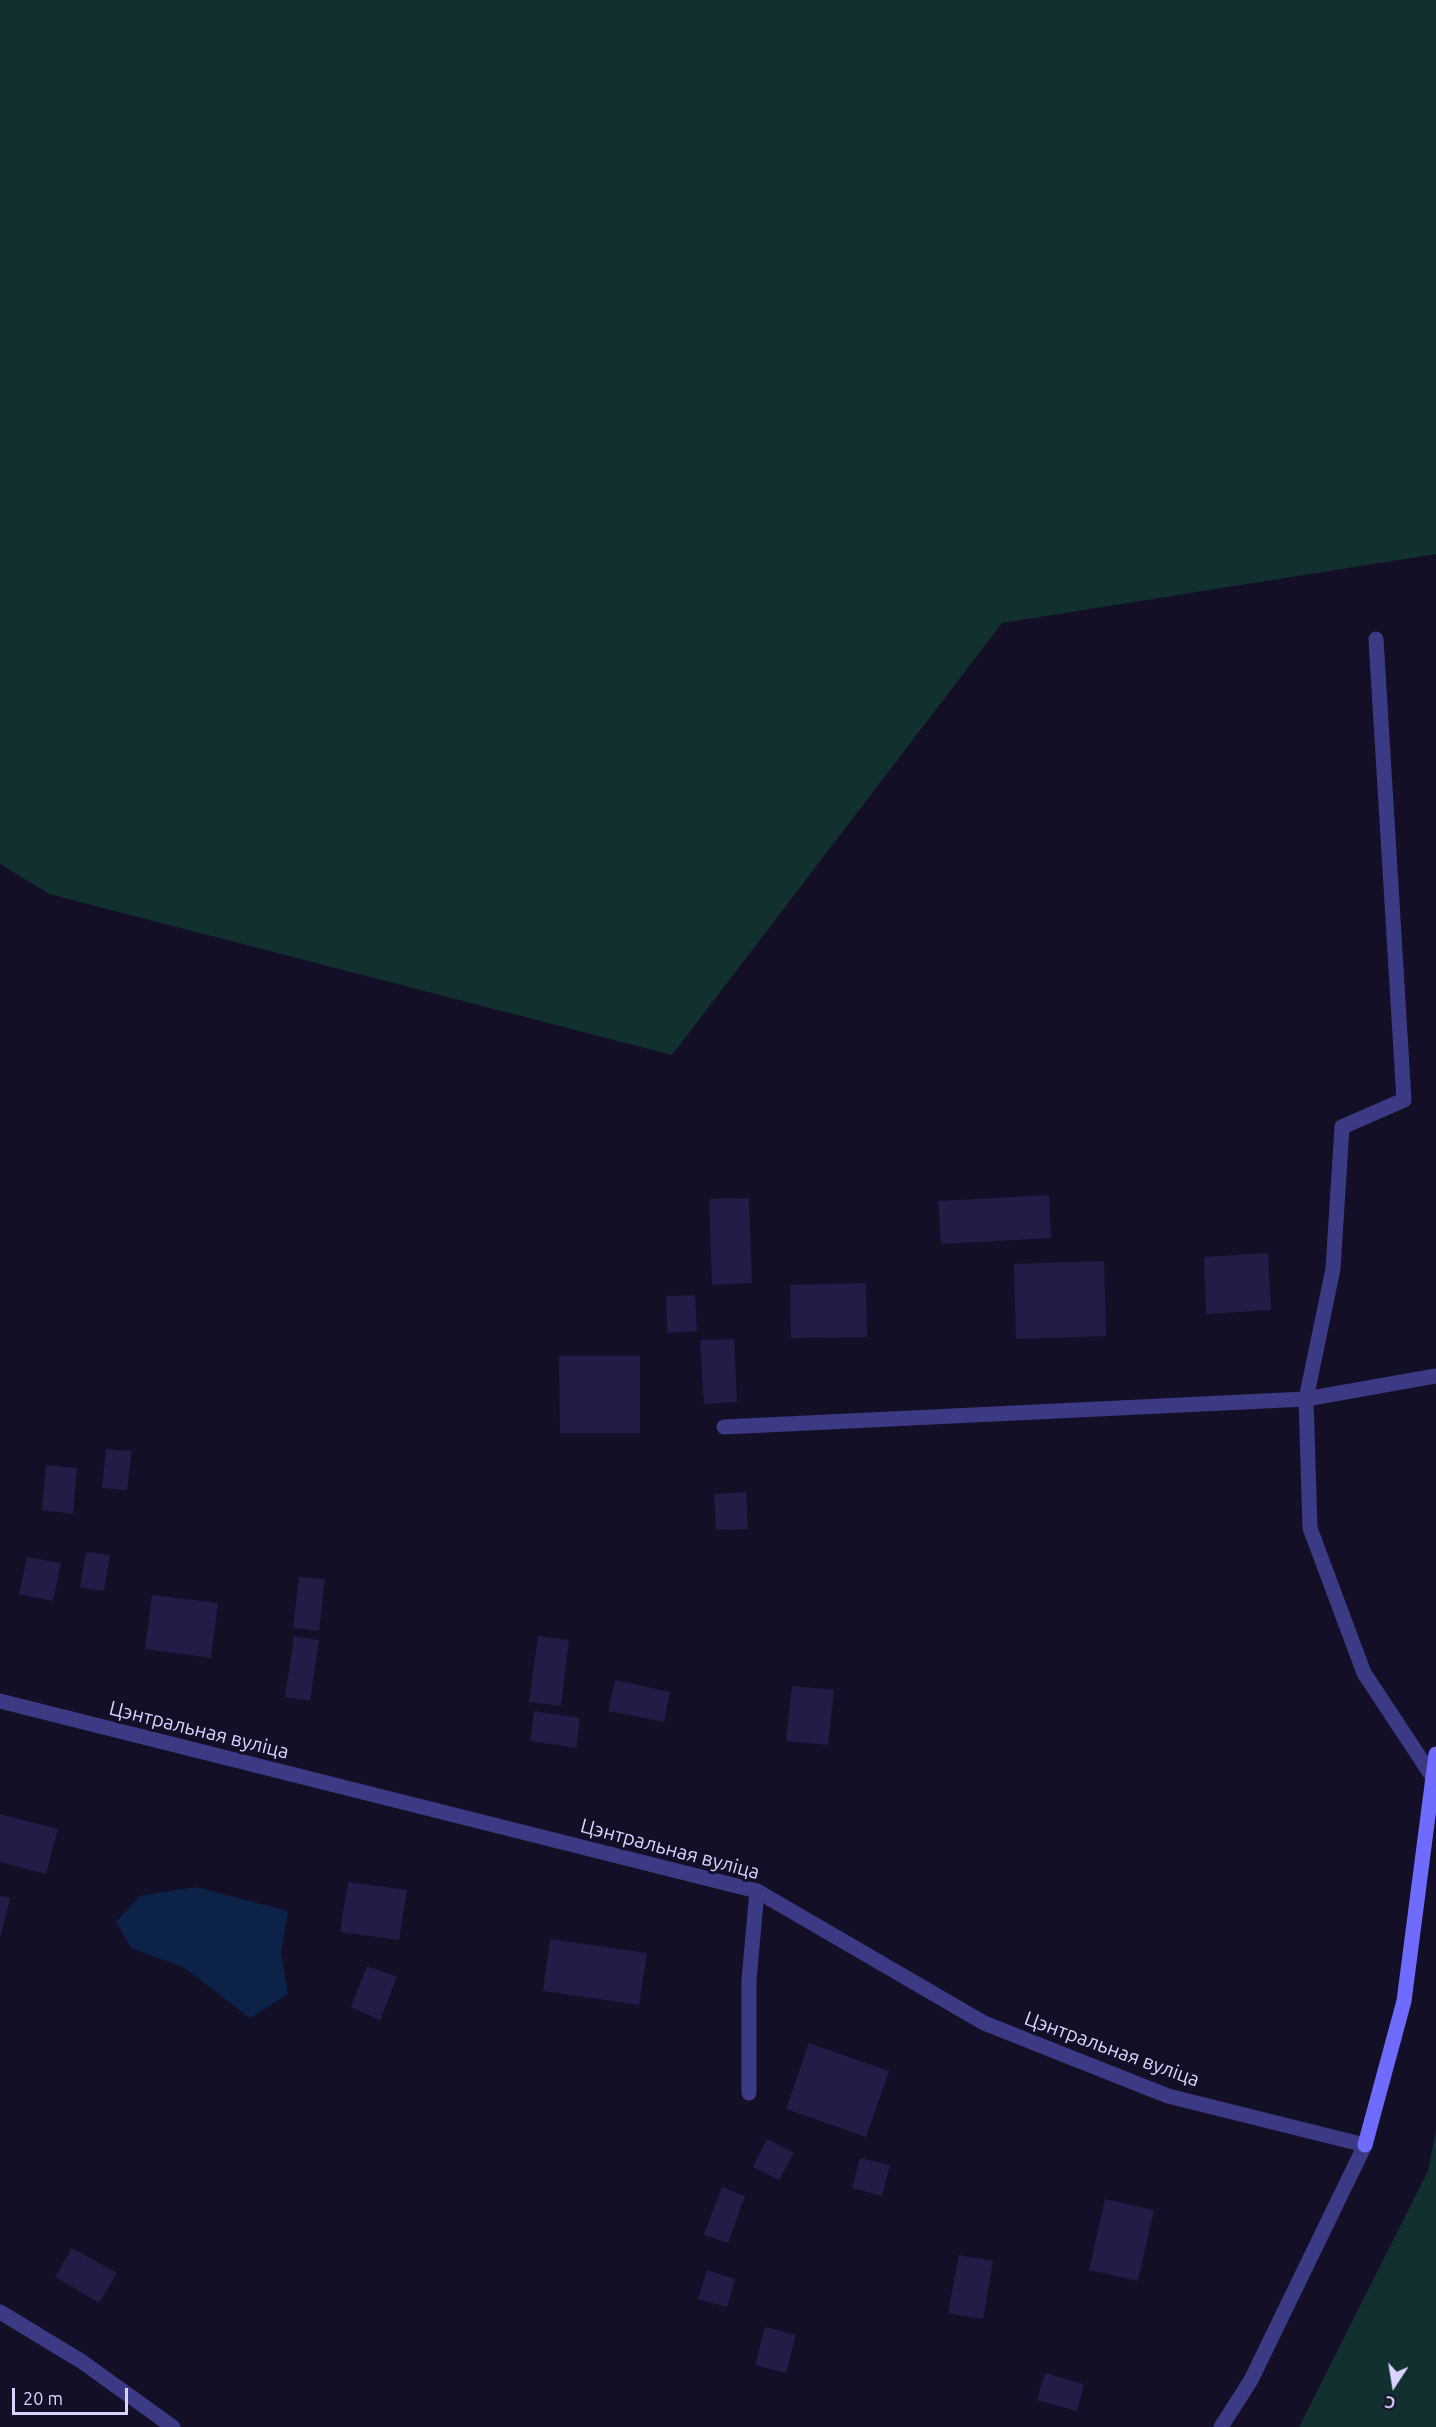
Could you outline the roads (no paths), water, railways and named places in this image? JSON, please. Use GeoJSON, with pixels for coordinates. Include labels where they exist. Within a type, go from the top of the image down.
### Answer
{"type":"FeatureCollection","features":[{"type":"Feature","properties":{"kind":"street"},"geometry":{"type":"LineString","coordinates":[[1376,639],[1404,1100],[1342,1127],[1333,1269],[1306,1399],[1310,1528],[1364,1673],[1434,1776]]}},
{"type":"Feature","properties":{"kind":"street"},"geometry":{"type":"LineString","coordinates":[[724,1427],[1306,1399],[1436,1376]]}},
{"type":"Feature","properties":{"kind":"street","name":"Цэнтральная вуліца"},"geometry":{"type":"LineString","coordinates":[[0,1701],[757,1892],[984,2024],[1168,2096],[1365,2145]]}},
{"type":"Feature","properties":{"kind":"street"},"geometry":{"type":"LineString","coordinates":[[1221,2427],[1251,2380],[1365,2145],[1404,2001],[1436,1754]]}},
{"type":"Feature","properties":{"kind":"street"},"geometry":{"type":"LineString","coordinates":[[749,2093],[749,1980],[757,1892]]}},
{"type":"Feature","properties":{"kind":"street"},"geometry":{"type":"LineString","coordinates":[[0,2312],[81,2361],[174,2427]]}},
{"type":"Feature","properties":{"kind":"water"},"geometry":{"type":"Polygon","coordinates":[[[196,1887],[288,1911],[281,1953],[288,1994],[250,2018],[185,1968],[131,1948],[116,1922],[140,1896],[196,1887]]]}}]}
